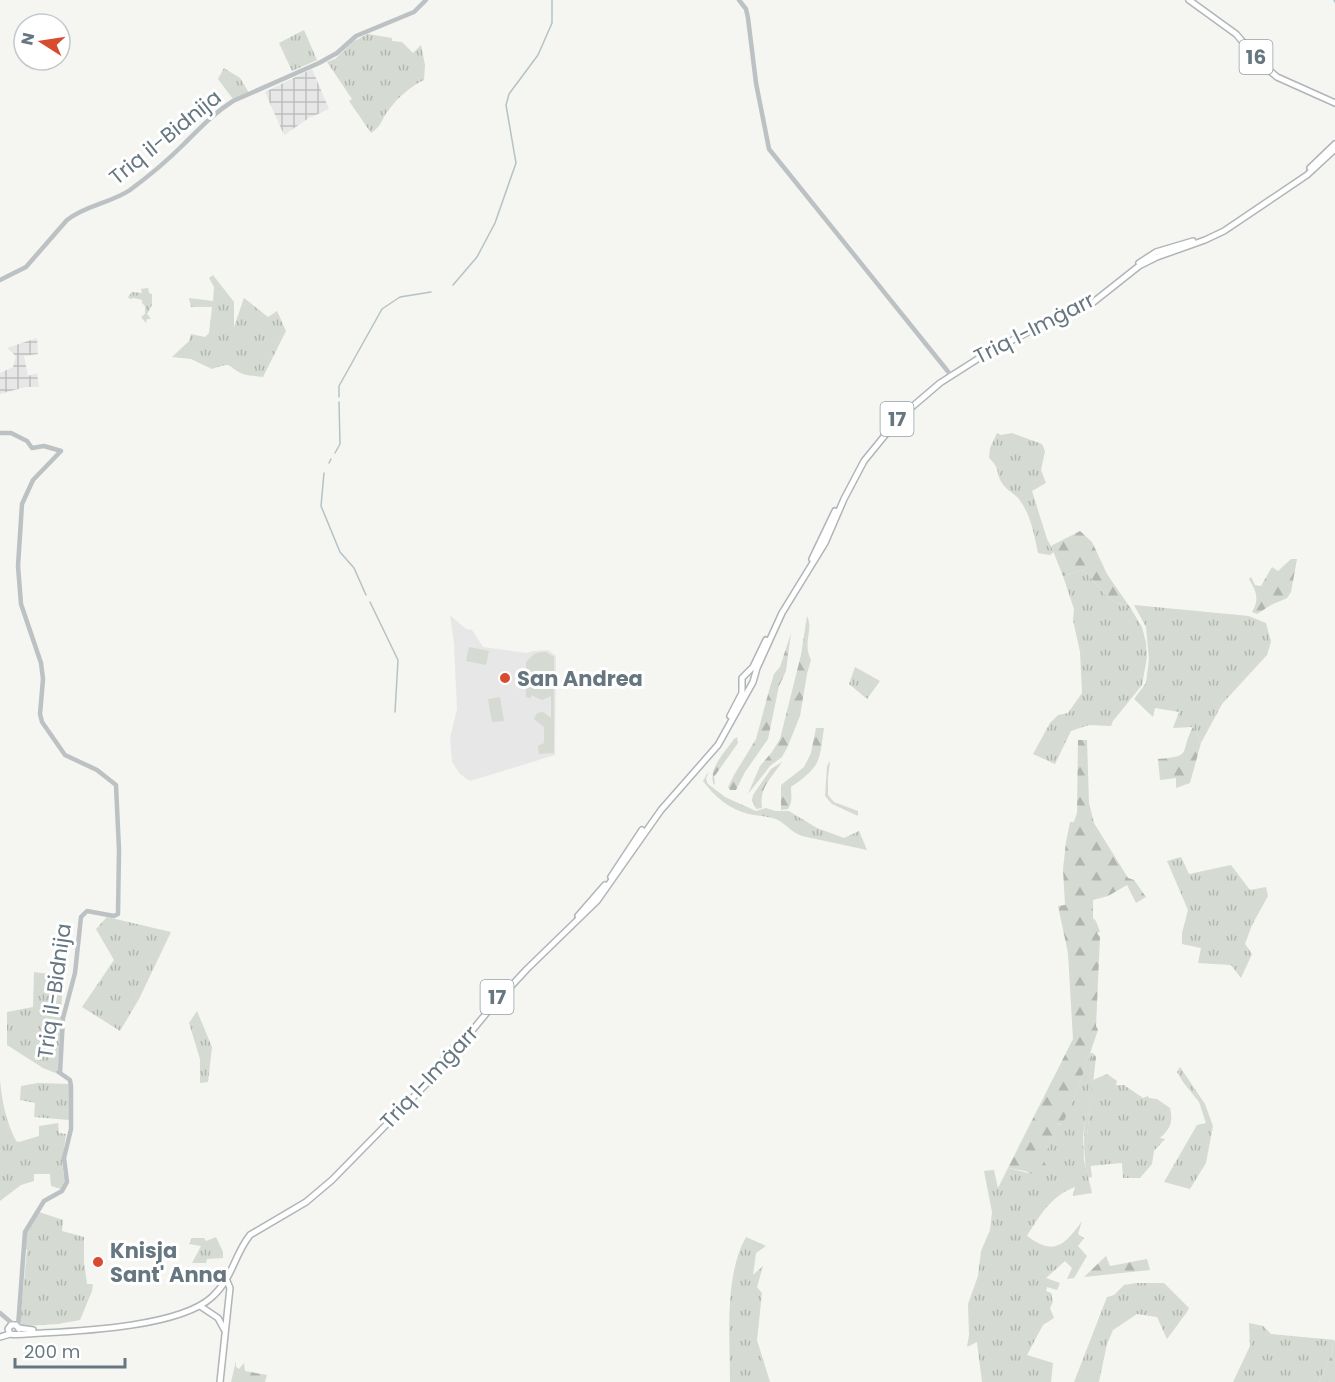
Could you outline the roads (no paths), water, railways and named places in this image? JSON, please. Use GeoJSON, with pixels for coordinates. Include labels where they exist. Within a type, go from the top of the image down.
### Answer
{"type":"FeatureCollection","features":[{"type":"Feature","properties":{"kind":"main road","name":"16"},"geometry":{"type":"LineString","coordinates":[[1189,0],[1236,34],[1272,74],[1334,102]]}},
{"type":"Feature","properties":{"kind":"main road","name":"Triq l-Imġarr"},"geometry":{"type":"LineString","coordinates":[[226,1280],[242,1241],[248,1233],[304,1199],[330,1178],[388,1116],[424,1082],[509,984],[594,899],[609,880],[633,841],[715,743],[742,693],[742,678],[753,667],[784,602],[813,558],[844,491],[862,459],[903,411],[950,374],[1007,339],[1089,302],[1149,256],[1204,238],[1226,226],[1305,173],[1335,144]]}},
{"type":"Feature","properties":{"kind":"main road","name":"Triq l-Imġarr"},"geometry":{"type":"LineString","coordinates":[[226,1280],[244,1242],[250,1235],[291,1211],[332,1180],[438,1072],[489,1010],[527,969],[597,902],[661,810],[718,745],[754,680],[757,668],[782,614],[825,543],[844,499],[864,462],[899,418],[940,383],[987,354],[1090,304],[1139,266],[1224,231],[1298,181],[1335,150]]}},
{"type":"Feature","properties":{"kind":"main road"},"geometry":{"type":"LineString","coordinates":[[1149,256],[1164,252],[1166,254]]}},
{"type":"Feature","properties":{"kind":"main road"},"geometry":{"type":"LineString","coordinates":[[747,674],[751,675],[754,680]]}},
{"type":"Feature","properties":{"kind":"main road"},"geometry":{"type":"LineString","coordinates":[[742,685],[750,686]]}},
{"type":"Feature","properties":{"kind":"main road"},"geometry":{"type":"LineString","coordinates":[[0,1337],[13,1329],[84,1332],[125,1326],[183,1313],[200,1306],[213,1296],[226,1280]]}},
{"type":"Feature","properties":{"kind":"main road"},"geometry":{"type":"LineString","coordinates":[[13,1329],[93,1328],[171,1313],[199,1304],[226,1280]]}},
{"type":"Feature","properties":{"kind":"main road","name":"17"},"geometry":{"type":"LineString","coordinates":[[220,1382],[230,1288],[226,1280]]}},
{"type":"Feature","properties":{"kind":"main road"},"geometry":{"type":"LineString","coordinates":[[200,1306],[218,1318],[223,1319],[227,1315]]}},
{"type":"Feature","properties":{"kind":"main road"},"geometry":{"type":"LineString","coordinates":[[218,1318],[225,1333]]}},
{"type":"Feature","properties":{"kind":"street","name":"Triq il-Bidnija"},"geometry":{"type":"LineString","coordinates":[[0,280],[26,267],[74,214],[113,200],[129,190],[171,157],[221,108],[319,63],[337,53],[356,36],[414,12],[426,0]]}},
{"type":"Feature","properties":{"kind":"street"},"geometry":{"type":"LineString","coordinates":[[740,0],[746,9],[748,18],[756,83],[769,148],[950,374]]}},
{"type":"Feature","properties":{"kind":"street","name":"Triq il-Bidnija"},"geometry":{"type":"LineString","coordinates":[[0,433],[11,433],[27,441],[32,448],[44,446],[61,451],[33,480],[22,504],[18,550],[21,604],[41,663],[43,679],[40,719],[65,755],[97,770],[116,785],[119,850],[118,914],[114,916],[87,911],[81,917],[74,978],[64,1011],[61,1050],[60,1073],[70,1080],[71,1086],[71,1129],[64,1158],[67,1179],[64,1190],[45,1201],[26,1228],[18,1312],[13,1329]]}},
{"type":"Feature","properties":{"kind":"street"},"geometry":{"type":"LineString","coordinates":[[0,1313],[6,1317],[13,1329]]}},
{"type":"Feature","properties":{"kind":"waterway"},"geometry":{"type":"LineString","coordinates":[[453,285],[477,257],[495,223],[516,163],[506,105],[509,94],[538,55],[552,23],[552,0]]}},
{"type":"Feature","properties":{"kind":"waterway"},"geometry":{"type":"LineString","coordinates":[[339,397],[339,386],[382,309],[400,297],[431,292]]}},
{"type":"Feature","properties":{"kind":"waterway"},"geometry":{"type":"LineString","coordinates":[[335,453],[340,444],[339,402]]}},
{"type":"Feature","properties":{"kind":"waterway"},"geometry":{"type":"LineString","coordinates":[[329,463],[331,459]]}},
{"type":"Feature","properties":{"kind":"waterway"},"geometry":{"type":"LineString","coordinates":[[324,473],[321,506],[340,552],[354,568],[366,595]]}},
{"type":"Feature","properties":{"kind":"waterway"},"geometry":{"type":"LineString","coordinates":[[370,602],[398,660],[395,712]]}},
{"type":"Feature","properties":{"kind":"place","name":"San Andrea"},"geometry":{"type":"Point","coordinates":[505,678]}},
{"type":"Feature","properties":{"kind":"place","name":"Knisja Sant' Anna"},"geometry":{"type":"Point","coordinates":[98,1262]}}]}
